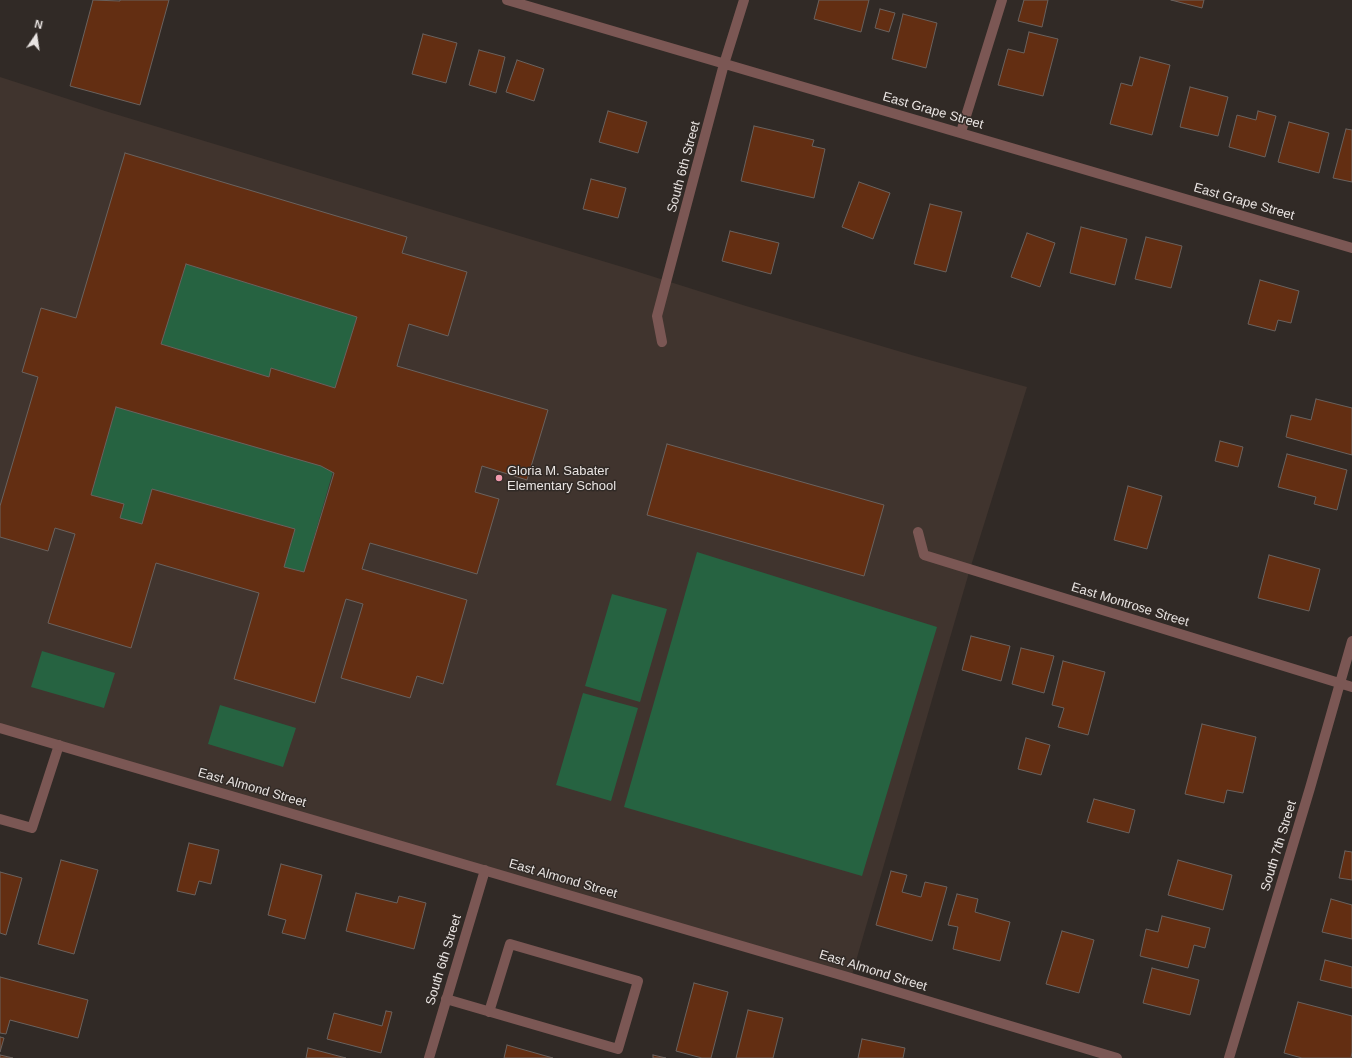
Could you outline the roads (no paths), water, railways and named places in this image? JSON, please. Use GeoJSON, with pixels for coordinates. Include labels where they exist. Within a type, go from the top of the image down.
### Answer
{"type":"FeatureCollection","features":[{"type":"Feature","properties":{"kind":"street","name":"East Grape Street"},"geometry":{"type":"LineString","coordinates":[[506,0],[961,132],[1352,248]]}},
{"type":"Feature","properties":{"kind":"street","name":"South 6th Street"},"geometry":{"type":"LineString","coordinates":[[662,342],[658,316],[724,64],[744,0]]}},
{"type":"Feature","properties":{"kind":"street"},"geometry":{"type":"LineString","coordinates":[[961,132],[1002,0]]}},
{"type":"Feature","properties":{"kind":"street","name":"East Montrose Street"},"geometry":{"type":"LineString","coordinates":[[918,532],[924,555],[1352,687]]}},
{"type":"Feature","properties":{"kind":"street","name":"South 7th Street"},"geometry":{"type":"LineString","coordinates":[[1229,1058],[1310,788],[1352,641]]}},
{"type":"Feature","properties":{"kind":"street","name":"East Almond Street"},"geometry":{"type":"LineString","coordinates":[[0,728],[851,978],[1117,1058]]}},
{"type":"Feature","properties":{"kind":"street"},"geometry":{"type":"LineString","coordinates":[[0,819],[32,828],[59,745]]}},
{"type":"Feature","properties":{"kind":"street","name":"South 6th Street"},"geometry":{"type":"LineString","coordinates":[[429,1058],[485,870]]}},
{"type":"Feature","properties":{"kind":"street"},"geometry":{"type":"LineString","coordinates":[[446,999],[489,1012],[618,1049],[638,981],[510,944],[489,1012]]}},
{"type":"Feature","properties":{"kind":"place","name":"Gloria M. Sabater Elementary School"},"geometry":{"type":"Point","coordinates":[499,478]}}]}
